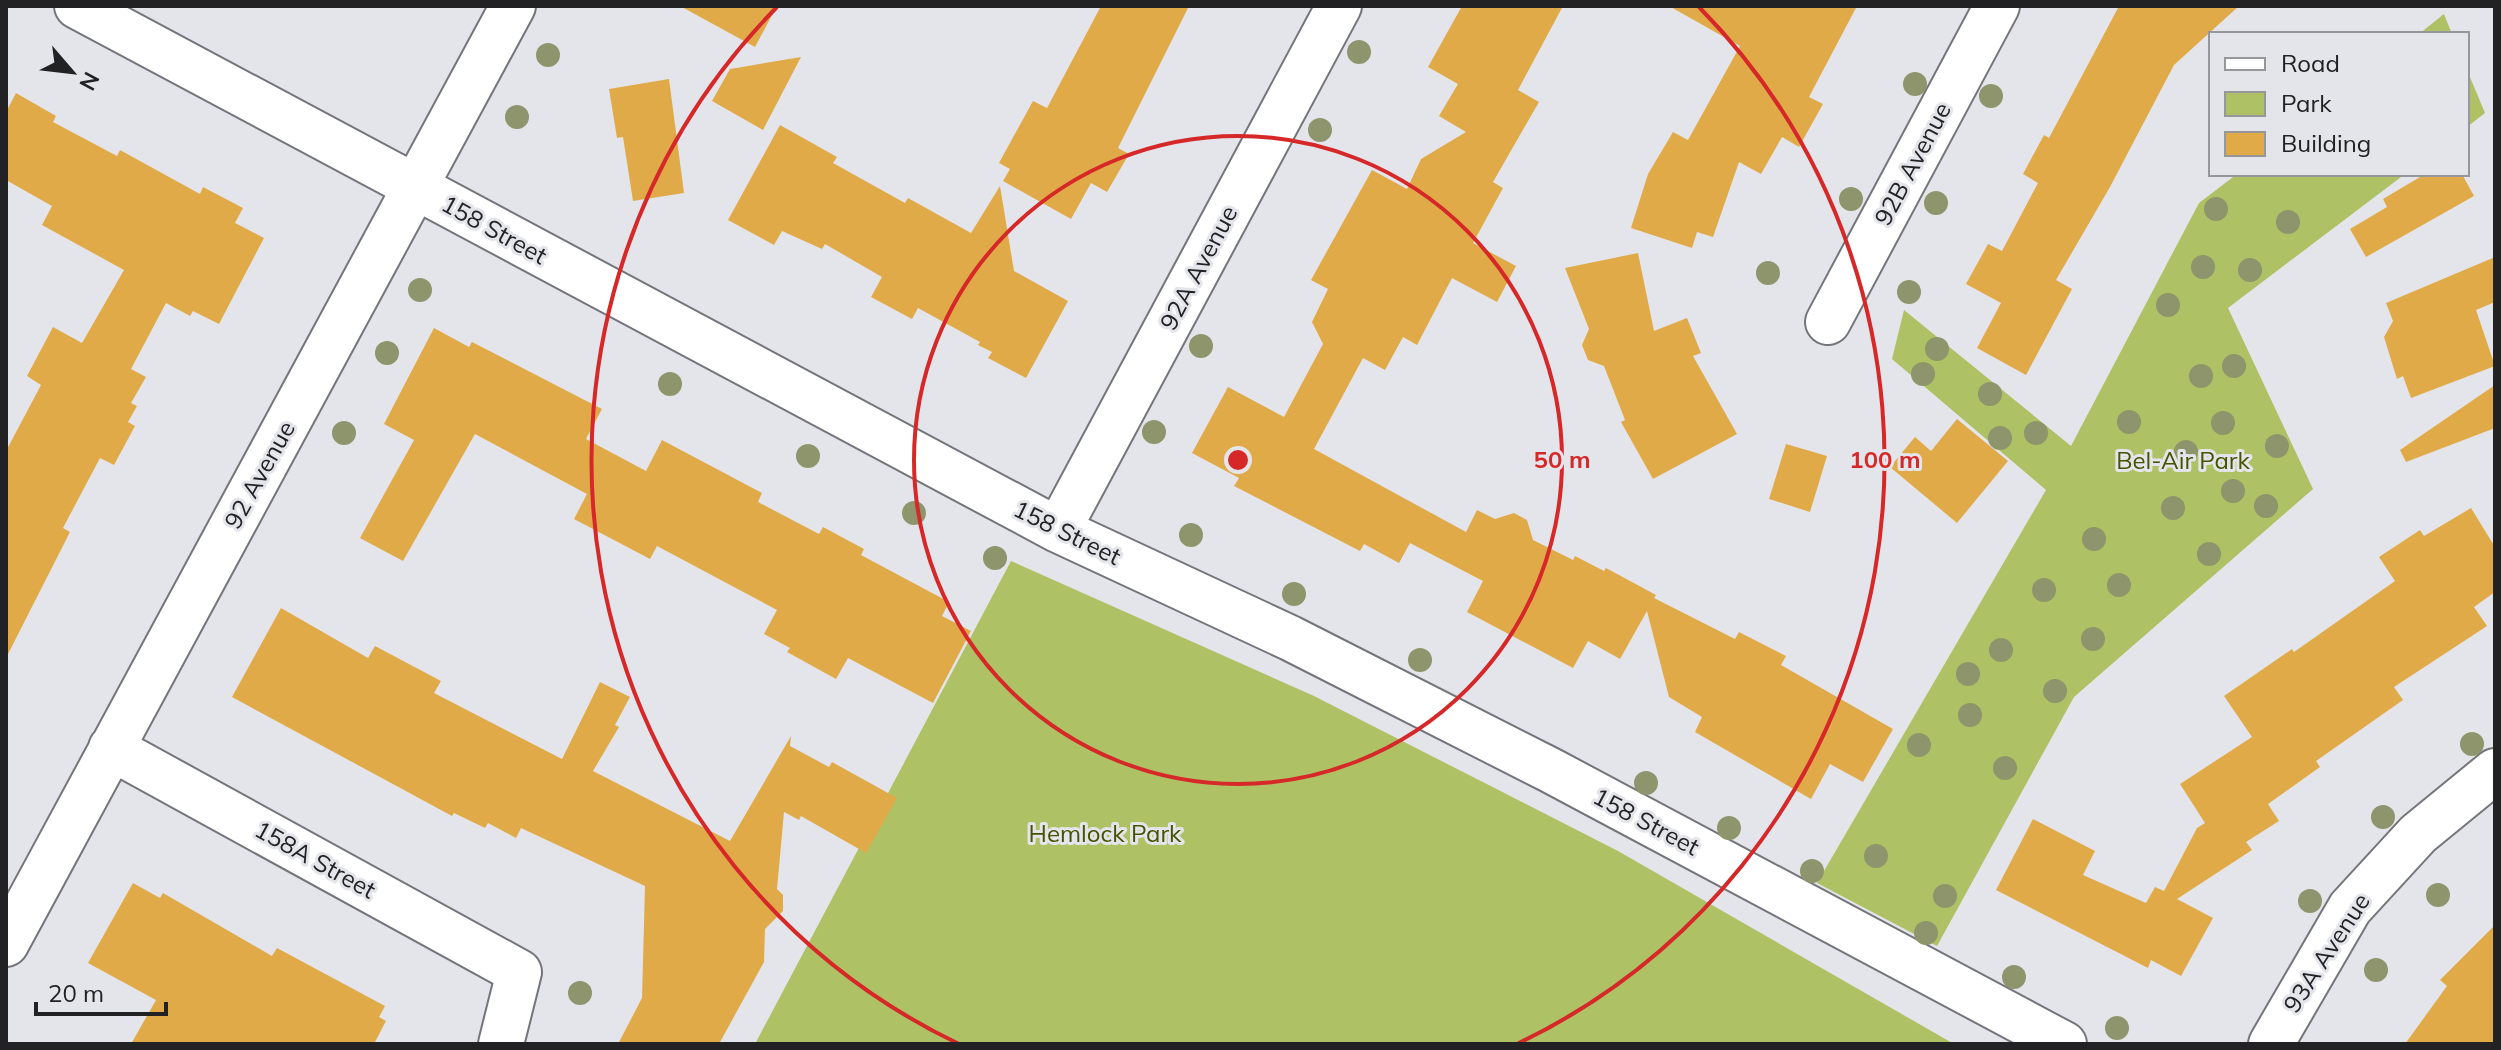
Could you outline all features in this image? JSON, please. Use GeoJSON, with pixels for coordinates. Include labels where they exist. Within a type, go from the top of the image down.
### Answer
{"type":"FeatureCollection","features":[{"type":"Feature","properties":{"kind":"street","name":"158 Street"},"geometry":{"type":"LineString","coordinates":[[77,6],[1058,530],[1290,638],[1550,770],[2064,1044]]}},
{"type":"Feature","properties":{"kind":"street","name":"92 Avenue"},"geometry":{"type":"LineString","coordinates":[[6,944],[513,6]]}},
{"type":"Feature","properties":{"kind":"street","name":"92A Avenue"},"geometry":{"type":"LineString","coordinates":[[1058,530],[1339,6]]}},
{"type":"Feature","properties":{"kind":"street","name":"92B Avenue"},"geometry":{"type":"LineString","coordinates":[[1828,322],[1997,6]]}},
{"type":"Feature","properties":{"kind":"street","name":"158A Street"},"geometry":{"type":"LineString","coordinates":[[111,748],[519,972],[501,1044]]}},
{"type":"Feature","properties":{"kind":"street","name":"93A Avenue"},"geometry":{"type":"LineString","coordinates":[[2271,1044],[2350,908],[2418,834],[2495,771]]}},
{"type":"Feature","properties":{"kind":"green space"},"geometry":{"type":"Polygon","coordinates":[[[2444,14],[2451,32],[2422,32],[2444,14]]]}},
{"type":"Feature","properties":{"kind":"green space"},"geometry":{"type":"Polygon","coordinates":[[[2469,75],[2485,113],[2469,125],[2469,75]]]}},
{"type":"Feature","properties":{"kind":"green space","name":"Bel-Air Park"},"geometry":{"type":"Polygon","coordinates":[[[2234,176],[2402,176],[2228,308],[2313,489],[2074,697],[1937,946],[1817,883],[2046,490],[1892,359],[1904,310],[2071,446],[2199,203],[2234,176]]]}},
{"type":"Feature","properties":{"kind":"green space","name":"Hemlock Park"},"geometry":{"type":"Polygon","coordinates":[[[1011,561],[1314,696],[1618,851],[1954,1044],[755,1044],[1011,561]]]}},
{"type":"Feature","properties":{"kind":"building"},"geometry":{"type":"Polygon","coordinates":[[[680,6],[777,6],[755,47],[680,6]]]}},
{"type":"Feature","properties":{"kind":"building"},"geometry":{"type":"Polygon","coordinates":[[[1101,6],[1189,6],[1118,148],[1129,154],[1107,192],[1091,183],[1071,219],[1003,181],[1010,169],[999,163],[1033,101],[1047,108],[1101,6]]]}},
{"type":"Feature","properties":{"kind":"building"},"geometry":{"type":"Polygon","coordinates":[[[1462,6],[1563,6],[1518,90],[1539,102],[1493,182],[1503,188],[1473,243],[1516,266],[1497,302],[1452,278],[1417,345],[1403,337],[1385,370],[1363,358],[1314,449],[1466,532],[1477,510],[1495,519],[1514,513],[1527,520],[1533,540],[1573,560],[1575,556],[1604,571],[1606,568],[1656,595],[1654,598],[1735,639],[1739,632],[1786,656],[1781,665],[1893,729],[1863,782],[1830,764],[1811,799],[1695,732],[1702,717],[1669,697],[1647,611],[1620,659],[1588,641],[1573,668],[1467,612],[1483,581],[1410,543],[1399,563],[1364,544],[1360,551],[1234,486],[1239,478],[1192,453],[1228,387],[1284,417],[1323,344],[1312,322],[1328,289],[1311,280],[1372,170],[1407,189],[1421,159],[1466,132],[1439,116],[1458,84],[1428,67],[1462,6]]]}},
{"type":"Feature","properties":{"kind":"building"},"geometry":{"type":"Polygon","coordinates":[[[1669,6],[1857,6],[1809,97],[1823,104],[1799,147],[1782,137],[1761,174],[1739,162],[1713,237],[1697,232],[1692,248],[1631,228],[1648,174],[1673,132],[1688,140],[1740,46],[1669,6]]]}},
{"type":"Feature","properties":{"kind":"building"},"geometry":{"type":"Polygon","coordinates":[[[2119,6],[2239,6],[2174,65],[2110,187],[2056,280],[2072,289],[2026,375],[1977,348],[2001,303],[1966,284],[1988,244],[2002,251],[2038,183],[2023,174],[2044,135],[2049,138],[2119,6]]]}},
{"type":"Feature","properties":{"kind":"building"},"geometry":{"type":"Polygon","coordinates":[[[801,57],[763,130],[712,101],[730,69],[801,57]]]}},
{"type":"Feature","properties":{"kind":"building"},"geometry":{"type":"Polygon","coordinates":[[[669,79],[684,193],[633,201],[623,137],[617,138],[609,89],[669,79]]]}},
{"type":"Feature","properties":{"kind":"building"},"geometry":{"type":"Polygon","coordinates":[[[16,93],[56,116],[53,122],[117,156],[120,150],[200,194],[203,187],[243,208],[235,223],[264,238],[219,324],[193,311],[190,316],[166,303],[131,369],[146,377],[131,403],[137,406],[128,422],[135,426],[114,465],[100,458],[63,528],[70,532],[6,658],[6,451],[41,385],[27,376],[53,327],[82,343],[124,270],[42,225],[52,206],[6,180],[6,112],[16,93]]]}},
{"type":"Feature","properties":{"kind":"building"},"geometry":{"type":"Polygon","coordinates":[[[780,125],[837,157],[833,163],[905,203],[908,198],[971,233],[1000,186],[1014,271],[1068,301],[1026,378],[988,358],[992,352],[978,345],[980,342],[918,308],[912,319],[871,297],[882,277],[825,244],[822,249],[782,231],[774,245],[728,220],[780,125]]]}},
{"type":"Feature","properties":{"kind":"building"},"geometry":{"type":"Polygon","coordinates":[[[2422,176],[2463,176],[2474,196],[2366,257],[2350,229],[2387,207],[2383,199],[2422,176]]]}},
{"type":"Feature","properties":{"kind":"building"},"geometry":{"type":"Polygon","coordinates":[[[1638,253],[1654,331],[1687,318],[1701,353],[1693,356],[1737,434],[1653,479],[1621,422],[1625,420],[1604,366],[1588,360],[1582,345],[1589,329],[1565,268],[1638,253]]]}},
{"type":"Feature","properties":{"kind":"building"},"geometry":{"type":"Polygon","coordinates":[[[2495,257],[2495,302],[2476,310],[2495,366],[2411,398],[2403,376],[2397,379],[2384,337],[2393,321],[2386,303],[2495,257]]]}},
{"type":"Feature","properties":{"kind":"building"},"geometry":{"type":"Polygon","coordinates":[[[434,328],[469,347],[472,342],[602,409],[586,439],[646,471],[662,440],[762,493],[758,502],[819,534],[823,527],[864,549],[861,555],[949,602],[942,616],[971,631],[933,703],[848,658],[836,679],[787,652],[790,648],[764,634],[777,610],[657,546],[650,559],[574,519],[587,494],[475,434],[403,561],[360,538],[414,440],[384,424],[434,328]]]}},
{"type":"Feature","properties":{"kind":"building"},"geometry":{"type":"Polygon","coordinates":[[[2495,385],[2495,428],[2406,462],[2400,450],[2495,385]]]}},
{"type":"Feature","properties":{"kind":"building"},"geometry":{"type":"Polygon","coordinates":[[[1957,419],[2008,461],[1957,523],[1890,467],[1915,437],[1931,451],[1957,419]]]}},
{"type":"Feature","properties":{"kind":"building"},"geometry":{"type":"Polygon","coordinates":[[[1786,444],[1827,456],[1810,512],[1769,499],[1786,444]]]}},
{"type":"Feature","properties":{"kind":"building"},"geometry":{"type":"Polygon","coordinates":[[[2471,508],[2495,547],[2495,592],[2474,607],[2487,626],[2394,687],[2403,700],[2316,761],[2320,767],[2268,804],[2279,821],[2246,842],[2252,850],[2177,899],[2213,918],[2181,976],[2151,960],[2148,968],[1996,890],[2033,819],[2095,851],[2083,875],[2146,903],[2155,887],[2164,891],[2197,828],[2205,823],[2180,784],[2252,737],[2224,696],[2292,649],[2294,652],[2395,581],[2379,557],[2420,530],[2424,536],[2471,508]]]}},
{"type":"Feature","properties":{"kind":"building"},"geometry":{"type":"Polygon","coordinates":[[[281,608],[368,658],[375,646],[441,681],[434,693],[562,759],[600,682],[630,697],[615,725],[619,727],[593,771],[730,841],[791,736],[790,746],[829,767],[832,762],[897,798],[866,853],[801,816],[799,820],[784,812],[777,889],[783,895],[783,911],[765,929],[764,962],[719,1044],[618,1044],[642,998],[645,886],[521,828],[516,838],[488,823],[485,828],[454,813],[452,816],[232,697],[281,608]]]}},
{"type":"Feature","properties":{"kind":"building"},"geometry":{"type":"Polygon","coordinates":[[[133,883],[160,898],[163,893],[272,956],[277,948],[385,1006],[379,1017],[386,1021],[374,1044],[131,1044],[156,1000],[88,963],[133,883]]]}},
{"type":"Feature","properties":{"kind":"building"},"geometry":{"type":"Polygon","coordinates":[[[2495,925],[2495,1044],[2405,1044],[2447,986],[2440,980],[2495,925]]]}}]}
